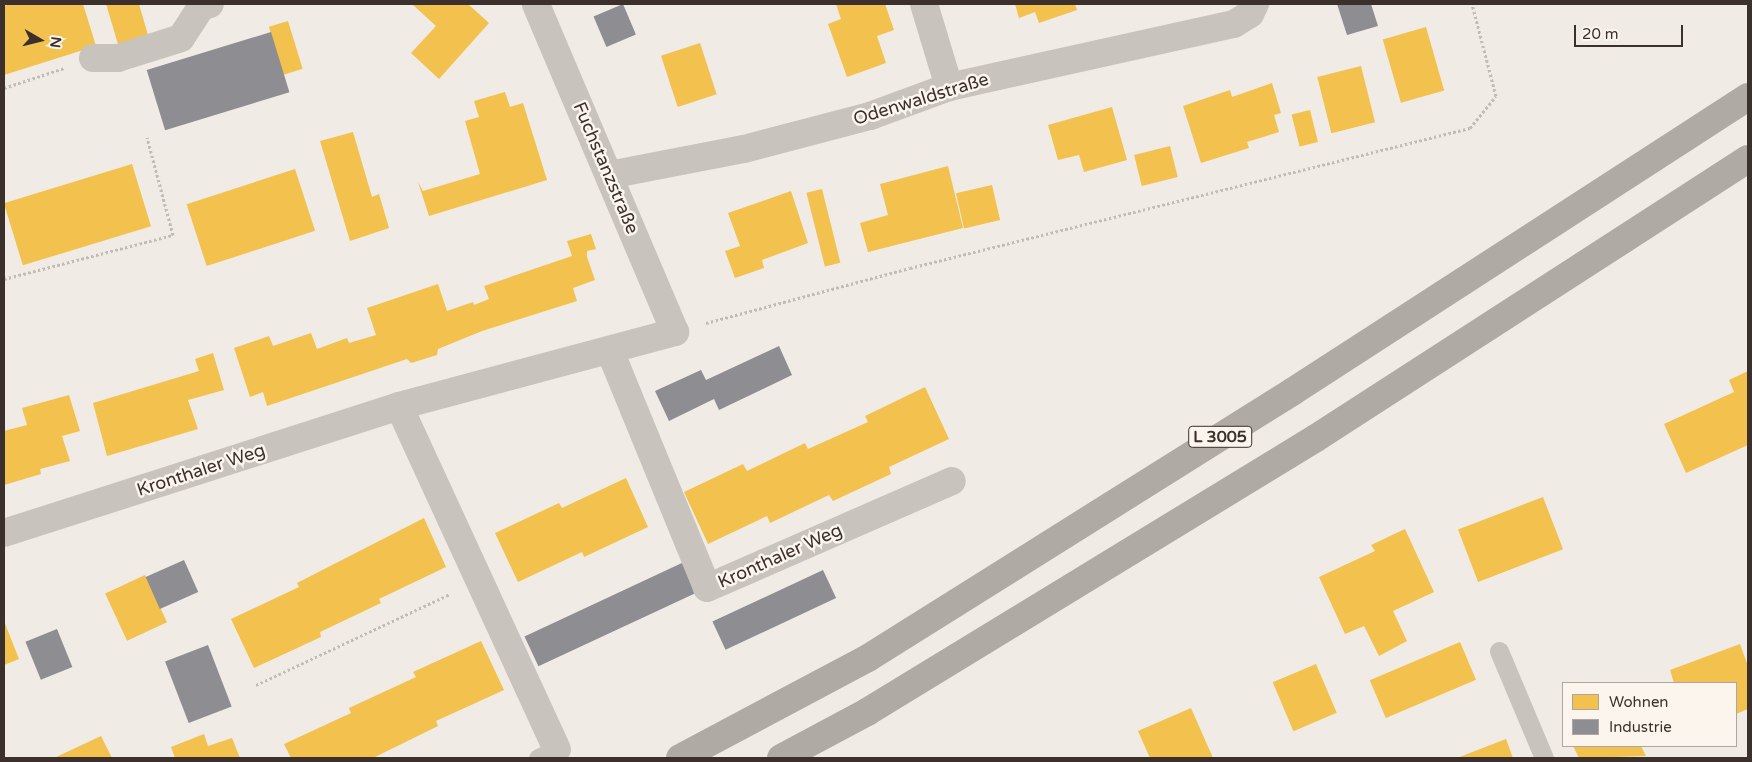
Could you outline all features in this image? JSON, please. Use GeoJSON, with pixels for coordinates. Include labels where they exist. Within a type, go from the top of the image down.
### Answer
{"type":"FeatureCollection","features":[{"type":"Feature","properties":{"kind":"highway","name":"L 3005"},"geometry":{"type":"LineString","coordinates":[[680,758],[868,658],[1300,387],[1748,97]]}},
{"type":"Feature","properties":{"kind":"highway","name":"L 3005"},"geometry":{"type":"LineString","coordinates":[[780,758],[867,712],[1316,438],[1748,159]]}},
{"type":"Feature","properties":{"kind":"street"},"geometry":{"type":"LineString","coordinates":[[93,58],[118,58],[181,38],[202,6],[210,4]]}},
{"type":"Feature","properties":{"kind":"street","name":"Fuchstanzstraße"},"geometry":{"type":"LineString","coordinates":[[536,4],[675,332]]}},
{"type":"Feature","properties":{"kind":"street"},"geometry":{"type":"LineString","coordinates":[[924,4],[949,87]]}},
{"type":"Feature","properties":{"kind":"street","name":"Odenwaldstraße"},"geometry":{"type":"LineString","coordinates":[[609,175],[762,144],[870,116],[949,87],[1234,24],[1250,14],[1255,4]]}},
{"type":"Feature","properties":{"kind":"street","name":"Kronthaler Weg"},"geometry":{"type":"LineString","coordinates":[[4,533],[399,406],[610,351],[675,332]]}},
{"type":"Feature","properties":{"kind":"street","name":"Kronthaler Weg"},"geometry":{"type":"LineString","coordinates":[[610,351],[707,588],[952,481]]}},
{"type":"Feature","properties":{"kind":"street"},"geometry":{"type":"LineString","coordinates":[[399,406],[480,580],[547,754]]}},
{"type":"Feature","properties":{"kind":"lane"},"geometry":{"type":"LineString","coordinates":[[1499,651],[1544,758]]}},
{"type":"Feature","properties":{"kind":"path"},"geometry":{"type":"LineString","coordinates":[[675,332],[910,268],[1470,128],[1496,96],[1472,4]]}},
{"type":"Feature","properties":{"kind":"path"},"geometry":{"type":"LineString","coordinates":[[4,88],[93,58]]}},
{"type":"Feature","properties":{"kind":"path"},"geometry":{"type":"LineString","coordinates":[[4,278],[172,235],[147,137]]}},
{"type":"Feature","properties":{"kind":"path"},"geometry":{"type":"LineString","coordinates":[[256,685],[480,580]]}},
{"type":"Feature","properties":{"kind":"building: Wohnen"},"geometry":{"type":"Polygon","coordinates":[[[12,4],[83,4],[96,46],[4,75],[4,6],[12,4]]]}},
{"type":"Feature","properties":{"kind":"building: Wohnen"},"geometry":{"type":"Polygon","coordinates":[[[106,4],[139,4],[148,35],[118,44],[106,4]]]}},
{"type":"Feature","properties":{"kind":"building: Wohnen"},"geometry":{"type":"Polygon","coordinates":[[[412,4],[468,4],[489,23],[439,79],[411,53],[436,26],[412,4]]]}},
{"type":"Feature","properties":{"kind":"building: Wohnen"},"geometry":{"type":"Polygon","coordinates":[[[836,4],[885,4],[894,30],[877,36],[886,63],[847,77],[828,24],[841,19],[836,4]]]}},
{"type":"Feature","properties":{"kind":"building: Wohnen"},"geometry":{"type":"Polygon","coordinates":[[[1015,4],[1075,4],[1077,10],[1039,23],[1035,12],[1019,18],[1015,4]]]}},
{"type":"Feature","properties":{"kind":"building: Wohnen"},"geometry":{"type":"Polygon","coordinates":[[[288,21],[303,69],[283,75],[269,27],[288,21]]]}},
{"type":"Feature","properties":{"kind":"building: Wohnen"},"geometry":{"type":"Polygon","coordinates":[[[1426,27],[1444,90],[1401,103],[1383,39],[1426,27]]]}},
{"type":"Feature","properties":{"kind":"building: Wohnen"},"geometry":{"type":"Polygon","coordinates":[[[700,43],[717,94],[678,107],[661,56],[700,43]]]}},
{"type":"Feature","properties":{"kind":"building: Wohnen"},"geometry":{"type":"Polygon","coordinates":[[[1361,66],[1375,122],[1331,133],[1317,77],[1361,66]]]}},
{"type":"Feature","properties":{"kind":"building: Wohnen"},"geometry":{"type":"Polygon","coordinates":[[[1272,83],[1281,113],[1274,115],[1279,132],[1247,142],[1249,148],[1201,163],[1183,106],[1230,90],[1232,97],[1272,83]]]}},
{"type":"Feature","properties":{"kind":"building: Wohnen"},"geometry":{"type":"Polygon","coordinates":[[[505,92],[510,107],[523,103],[547,180],[429,216],[418,182],[423,191],[480,174],[465,121],[479,117],[474,101],[505,92]]]}},
{"type":"Feature","properties":{"kind":"building: Wohnen"},"geometry":{"type":"Polygon","coordinates":[[[1112,107],[1127,160],[1084,172],[1079,155],[1058,160],[1048,125],[1112,107]]]}},
{"type":"Feature","properties":{"kind":"building: Wohnen"},"geometry":{"type":"Polygon","coordinates":[[[1310,110],[1318,142],[1300,147],[1292,115],[1310,110]]]}},
{"type":"Feature","properties":{"kind":"building: Wohnen"},"geometry":{"type":"Polygon","coordinates":[[[353,132],[372,197],[379,194],[389,228],[350,241],[320,141],[353,132]]]}},
{"type":"Feature","properties":{"kind":"building: Wohnen"},"geometry":{"type":"Polygon","coordinates":[[[1170,146],[1178,177],[1142,186],[1134,155],[1170,146]]]}},
{"type":"Feature","properties":{"kind":"building: Wohnen"},"geometry":{"type":"Polygon","coordinates":[[[132,164],[151,226],[23,265],[4,203],[132,164]]]}},
{"type":"Feature","properties":{"kind":"building: Wohnen"},"geometry":{"type":"Polygon","coordinates":[[[948,166],[963,228],[868,252],[860,223],[888,215],[880,184],[948,166]]]}},
{"type":"Feature","properties":{"kind":"building: Wohnen"},"geometry":{"type":"Polygon","coordinates":[[[295,169],[315,231],[207,266],[187,204],[295,169]]]}},
{"type":"Feature","properties":{"kind":"building: Wohnen"},"geometry":{"type":"Polygon","coordinates":[[[992,185],[1000,220],[964,228],[956,193],[992,185]]]}},
{"type":"Feature","properties":{"kind":"building: Wohnen"},"geometry":{"type":"Polygon","coordinates":[[[822,189],[840,263],[825,267],[806,193],[822,189]]]}},
{"type":"Feature","properties":{"kind":"building: Wohnen"},"geometry":{"type":"Polygon","coordinates":[[[791,191],[808,243],[762,260],[764,268],[735,278],[725,251],[740,246],[728,213],[791,191]]]}},
{"type":"Feature","properties":{"kind":"building: Wohnen"},"geometry":{"type":"Polygon","coordinates":[[[591,234],[596,249],[587,251],[587,257],[595,280],[573,288],[577,301],[482,331],[438,349],[437,355],[411,363],[407,359],[267,406],[263,392],[250,397],[234,348],[269,336],[273,346],[311,333],[317,349],[347,338],[349,343],[376,335],[367,308],[438,284],[447,311],[473,302],[474,305],[489,299],[484,286],[572,256],[567,241],[591,234]]]}},
{"type":"Feature","properties":{"kind":"building: Wohnen"},"geometry":{"type":"Polygon","coordinates":[[[213,353],[224,390],[188,400],[198,429],[107,456],[93,403],[199,371],[195,359],[213,353]]]}},
{"type":"Feature","properties":{"kind":"building: Wohnen"},"geometry":{"type":"Polygon","coordinates":[[[1748,371],[1748,445],[1686,473],[1664,424],[1734,392],[1729,380],[1748,371]]]}},
{"type":"Feature","properties":{"kind":"building: Wohnen"},"geometry":{"type":"Polygon","coordinates":[[[925,387],[949,439],[889,467],[891,474],[833,501],[829,495],[770,523],[767,516],[708,544],[684,492],[743,464],[747,471],[805,443],[808,449],[868,422],[865,416],[925,387]]]}},
{"type":"Feature","properties":{"kind":"building: Wohnen"},"geometry":{"type":"Polygon","coordinates":[[[69,395],[80,431],[62,436],[70,461],[40,469],[41,474],[4,485],[4,431],[27,425],[22,408],[69,395]]]}},
{"type":"Feature","properties":{"kind":"building: Wohnen"},"geometry":{"type":"Polygon","coordinates":[[[626,478],[648,527],[584,557],[582,552],[518,582],[495,533],[559,503],[562,508],[626,478]]]}},
{"type":"Feature","properties":{"kind":"building: Wohnen"},"geometry":{"type":"Polygon","coordinates":[[[1543,497],[1563,549],[1478,582],[1458,530],[1543,497]]]}},
{"type":"Feature","properties":{"kind":"building: Wohnen"},"geometry":{"type":"Polygon","coordinates":[[[424,518],[446,567],[379,599],[381,603],[320,632],[321,637],[254,668],[231,619],[299,587],[297,583],[424,518]]]}},
{"type":"Feature","properties":{"kind":"building: Wohnen"},"geometry":{"type":"Polygon","coordinates":[[[1405,529],[1434,592],[1393,611],[1407,641],[1379,656],[1364,626],[1345,634],[1319,577],[1375,551],[1371,545],[1405,529]]]}},
{"type":"Feature","properties":{"kind":"building: Wohnen"},"geometry":{"type":"Polygon","coordinates":[[[145,575],[167,622],[127,641],[105,594],[145,575]]]}},
{"type":"Feature","properties":{"kind":"building: Wohnen"},"geometry":{"type":"Polygon","coordinates":[[[4,621],[19,659],[4,665],[4,621]]]}},
{"type":"Feature","properties":{"kind":"building: Wohnen"},"geometry":{"type":"Polygon","coordinates":[[[481,641],[504,690],[436,721],[438,726],[373,758],[291,758],[284,744],[351,713],[349,708],[416,677],[413,672],[481,641]]]}},
{"type":"Feature","properties":{"kind":"building: Wohnen"},"geometry":{"type":"Polygon","coordinates":[[[1460,642],[1476,680],[1386,718],[1370,680],[1460,642]]]}},
{"type":"Feature","properties":{"kind":"building: Wohnen"},"geometry":{"type":"Polygon","coordinates":[[[1740,644],[1748,666],[1748,709],[1737,714],[1737,682],[1674,682],[1670,670],[1740,644]]]}},
{"type":"Feature","properties":{"kind":"building: Wohnen"},"geometry":{"type":"Polygon","coordinates":[[[1316,664],[1337,713],[1293,731],[1273,682],[1316,664]]]}},
{"type":"Feature","properties":{"kind":"building: Wohnen"},"geometry":{"type":"Polygon","coordinates":[[[1191,708],[1213,758],[1150,758],[1138,731],[1191,708]]]}},
{"type":"Feature","properties":{"kind":"building: Wohnen"},"geometry":{"type":"Polygon","coordinates":[[[204,734],[208,746],[232,738],[240,758],[175,758],[171,747],[204,734]]]}},
{"type":"Feature","properties":{"kind":"building: Wohnen"},"geometry":{"type":"Polygon","coordinates":[[[101,736],[112,758],[54,758],[101,736]]]}},
{"type":"Feature","properties":{"kind":"building: Wohnen"},"geometry":{"type":"Polygon","coordinates":[[[1506,739],[1513,758],[1457,758],[1506,739]]]}},
{"type":"Feature","properties":{"kind":"building: Wohnen"},"geometry":{"type":"Polygon","coordinates":[[[1574,747],[1642,747],[1646,756],[1579,758],[1574,747]]]}},
{"type":"Feature","properties":{"kind":"building: Industrie"},"geometry":{"type":"Polygon","coordinates":[[[623,4],[636,34],[606,47],[594,17],[623,4]]]}},
{"type":"Feature","properties":{"kind":"building: Industrie"},"geometry":{"type":"Polygon","coordinates":[[[1337,4],[1371,4],[1378,26],[1347,35],[1337,4]]]}},
{"type":"Feature","properties":{"kind":"building: Industrie"},"geometry":{"type":"Polygon","coordinates":[[[271,32],[289,92],[165,130],[147,70],[271,32]]]}},
{"type":"Feature","properties":{"kind":"building: Industrie"},"geometry":{"type":"Polygon","coordinates":[[[779,346],[792,375],[719,410],[714,399],[669,421],[655,391],[701,370],[706,380],[779,346]]]}},
{"type":"Feature","properties":{"kind":"building: Industrie"},"geometry":{"type":"Polygon","coordinates":[[[184,560],[198,592],[160,609],[146,577],[184,560]]]}},
{"type":"Feature","properties":{"kind":"building: Industrie"},"geometry":{"type":"Polygon","coordinates":[[[684,562],[698,592],[538,666],[524,636],[684,562]]]}},
{"type":"Feature","properties":{"kind":"building: Industrie"},"geometry":{"type":"Polygon","coordinates":[[[823,570],[836,598],[726,650],[712,622],[823,570]]]}},
{"type":"Feature","properties":{"kind":"building: Industrie"},"geometry":{"type":"Polygon","coordinates":[[[57,629],[72,667],[41,680],[25,642],[57,629]]]}},
{"type":"Feature","properties":{"kind":"building: Industrie"},"geometry":{"type":"Polygon","coordinates":[[[208,645],[232,707],[189,723],[165,661],[208,645]]]}}]}
